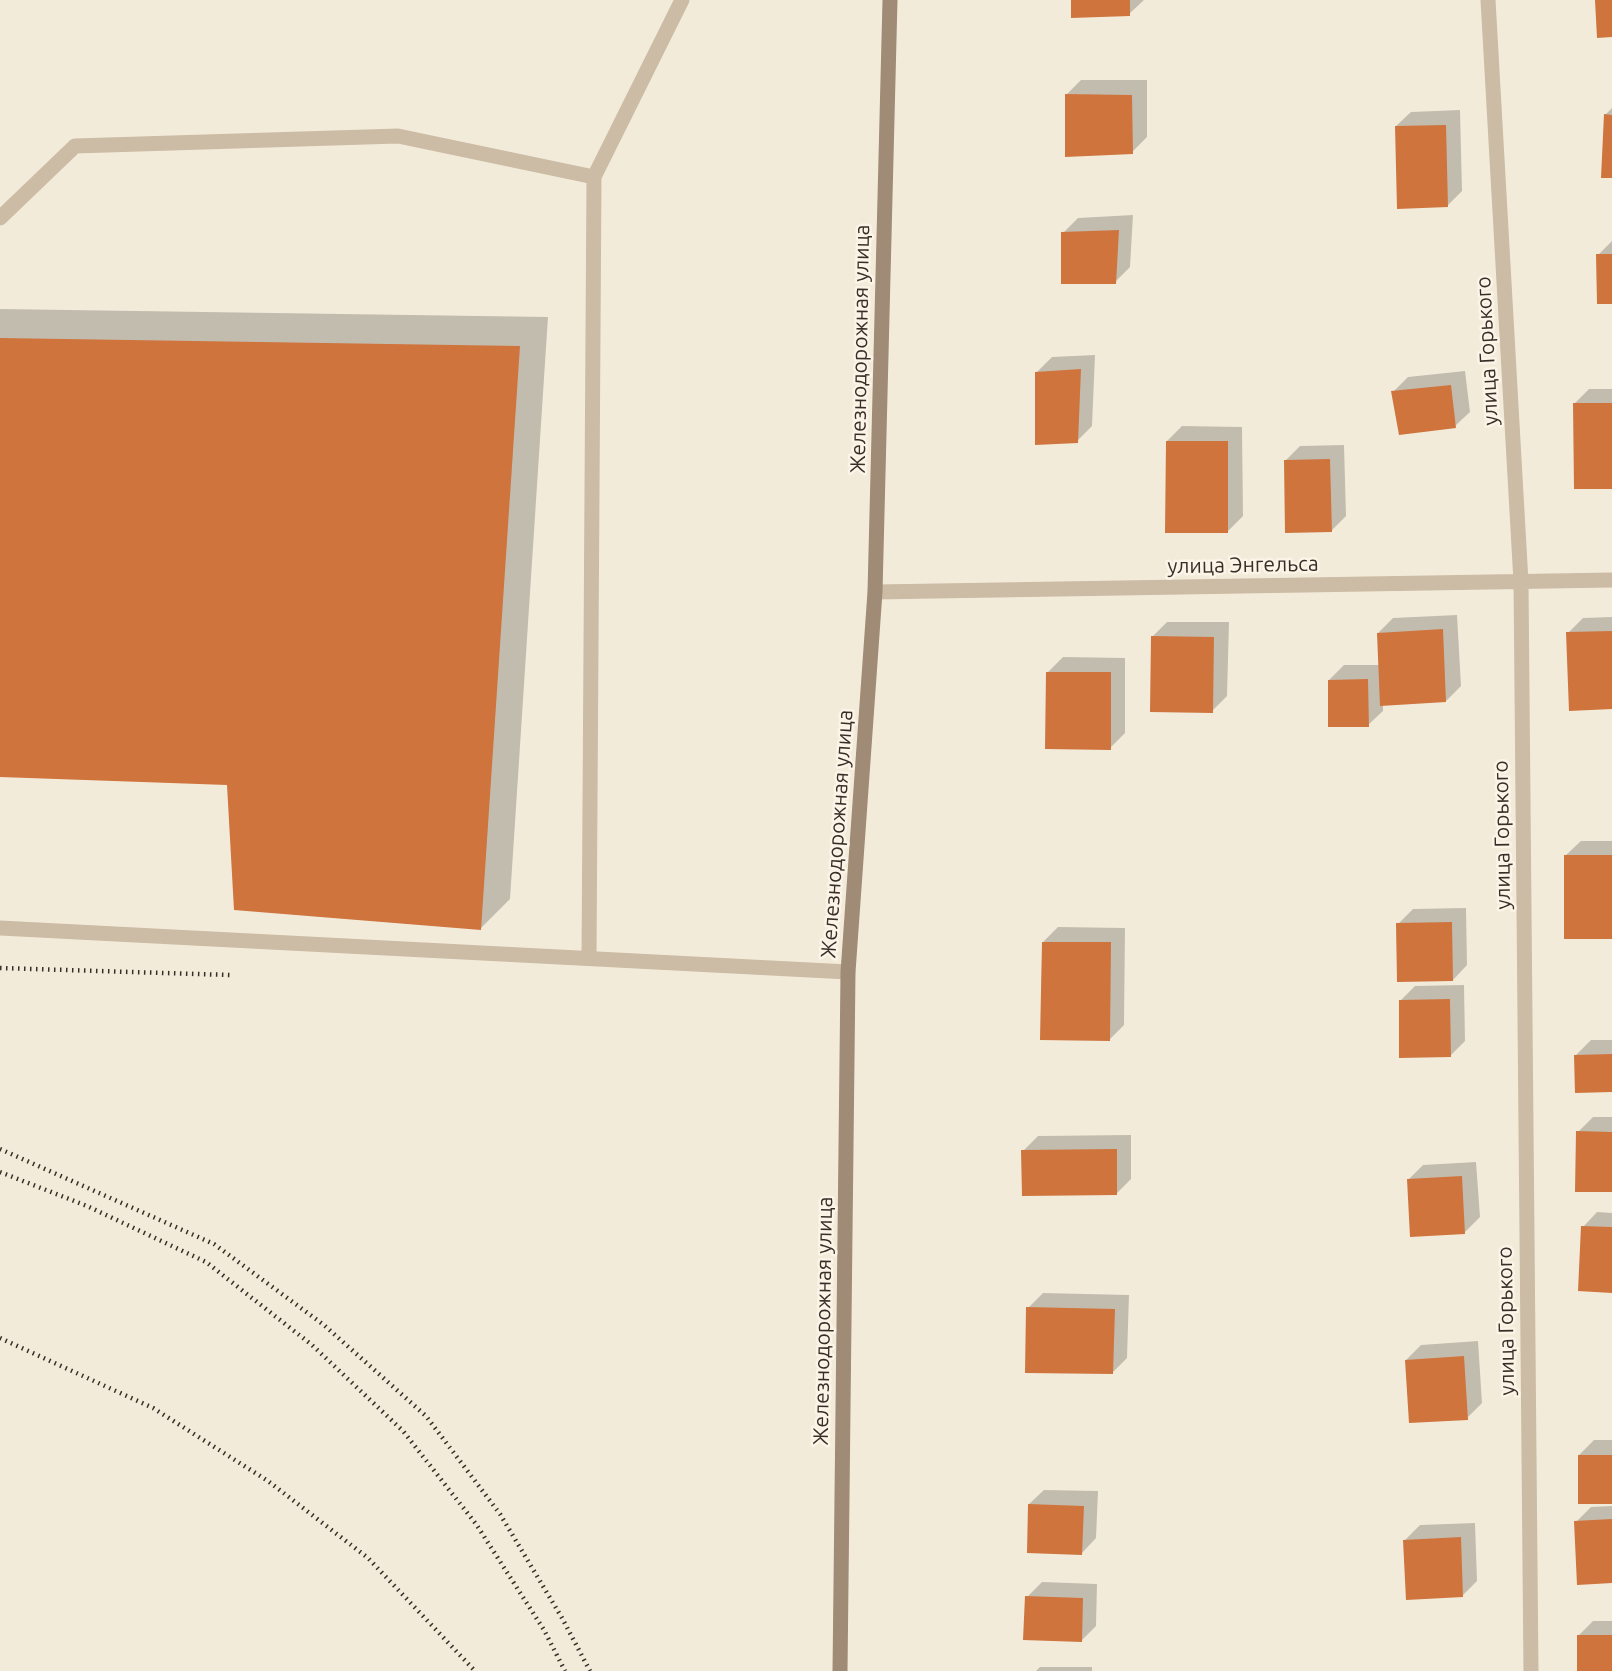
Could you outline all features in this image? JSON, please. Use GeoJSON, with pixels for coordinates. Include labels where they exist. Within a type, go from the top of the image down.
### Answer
{"type":"FeatureCollection","features":[{"type":"Feature","properties":{"kind":"main road","name":"Железнодорожная улица"},"geometry":{"type":"LineString","coordinates":[[840,1671],[848,972],[875,592],[890,0]]}},
{"type":"Feature","properties":{"kind":"street"},"geometry":{"type":"LineString","coordinates":[[590,958],[594,177],[682,0]]}},
{"type":"Feature","properties":{"kind":"street","name":"улица Горького"},"geometry":{"type":"LineString","coordinates":[[1488,0],[1521,582],[1531,1671]]}},
{"type":"Feature","properties":{"kind":"street"},"geometry":{"type":"LineString","coordinates":[[0,218],[75,147],[398,136],[594,177]]}},
{"type":"Feature","properties":{"kind":"street","name":"улица Энгельса"},"geometry":{"type":"LineString","coordinates":[[875,592],[1612,580]]}},
{"type":"Feature","properties":{"kind":"street"},"geometry":{"type":"LineString","coordinates":[[0,928],[848,972]]}},
{"type":"Feature","properties":{"kind":"building"},"geometry":{"type":"Polygon","coordinates":[[[1071,0],[1130,0],[1130,16],[1071,18],[1071,0]]]}},
{"type":"Feature","properties":{"kind":"building"},"geometry":{"type":"Polygon","coordinates":[[[1595,0],[1612,0],[1612,37],[1597,38],[1595,0]]]}},
{"type":"Feature","properties":{"kind":"building"},"geometry":{"type":"Polygon","coordinates":[[[1065,94],[1132,95],[1133,154],[1065,157],[1065,94]]]}},
{"type":"Feature","properties":{"kind":"building"},"geometry":{"type":"Polygon","coordinates":[[[1604,114],[1612,115],[1612,178],[1601,178],[1604,114]]]}},
{"type":"Feature","properties":{"kind":"building"},"geometry":{"type":"Polygon","coordinates":[[[1446,125],[1448,207],[1397,209],[1395,126],[1446,125]]]}},
{"type":"Feature","properties":{"kind":"building"},"geometry":{"type":"Polygon","coordinates":[[[1119,230],[1116,284],[1061,284],[1061,232],[1119,230]]]}},
{"type":"Feature","properties":{"kind":"building"},"geometry":{"type":"Polygon","coordinates":[[[1596,254],[1612,254],[1612,304],[1597,304],[1596,254]]]}},
{"type":"Feature","properties":{"kind":"building"},"geometry":{"type":"Polygon","coordinates":[[[0,338],[520,346],[481,930],[234,910],[227,785],[0,777],[0,338]]]}},
{"type":"Feature","properties":{"kind":"building"},"geometry":{"type":"Polygon","coordinates":[[[1081,369],[1078,443],[1035,445],[1035,372],[1081,369]]]}},
{"type":"Feature","properties":{"kind":"building"},"geometry":{"type":"Polygon","coordinates":[[[1451,385],[1456,428],[1399,435],[1391,391],[1451,385]]]}},
{"type":"Feature","properties":{"kind":"building"},"geometry":{"type":"Polygon","coordinates":[[[1573,403],[1612,403],[1612,489],[1574,489],[1573,403]]]}},
{"type":"Feature","properties":{"kind":"building"},"geometry":{"type":"Polygon","coordinates":[[[1166,441],[1228,441],[1228,533],[1165,533],[1166,441]]]}},
{"type":"Feature","properties":{"kind":"building"},"geometry":{"type":"Polygon","coordinates":[[[1330,459],[1332,532],[1285,533],[1284,460],[1330,459]]]}},
{"type":"Feature","properties":{"kind":"building"},"geometry":{"type":"Polygon","coordinates":[[[1443,629],[1446,702],[1380,706],[1377,633],[1443,629]]]}},
{"type":"Feature","properties":{"kind":"building"},"geometry":{"type":"Polygon","coordinates":[[[1612,631],[1612,709],[1569,711],[1566,632],[1612,631]]]}},
{"type":"Feature","properties":{"kind":"building"},"geometry":{"type":"Polygon","coordinates":[[[1151,636],[1214,637],[1213,713],[1150,712],[1151,636]]]}},
{"type":"Feature","properties":{"kind":"building"},"geometry":{"type":"Polygon","coordinates":[[[1046,672],[1111,672],[1111,750],[1045,749],[1046,672]]]}},
{"type":"Feature","properties":{"kind":"building"},"geometry":{"type":"Polygon","coordinates":[[[1368,679],[1369,727],[1328,727],[1328,680],[1368,679]]]}},
{"type":"Feature","properties":{"kind":"building"},"geometry":{"type":"Polygon","coordinates":[[[1564,855],[1612,855],[1612,939],[1564,939],[1564,855]]]}},
{"type":"Feature","properties":{"kind":"building"},"geometry":{"type":"Polygon","coordinates":[[[1452,922],[1453,981],[1397,982],[1396,923],[1452,922]]]}},
{"type":"Feature","properties":{"kind":"building"},"geometry":{"type":"Polygon","coordinates":[[[1042,942],[1111,942],[1110,1041],[1040,1040],[1042,942]]]}},
{"type":"Feature","properties":{"kind":"building"},"geometry":{"type":"Polygon","coordinates":[[[1450,999],[1451,1057],[1399,1058],[1399,1000],[1450,999]]]}},
{"type":"Feature","properties":{"kind":"building"},"geometry":{"type":"Polygon","coordinates":[[[1612,1054],[1612,1092],[1575,1093],[1574,1055],[1612,1054]]]}},
{"type":"Feature","properties":{"kind":"building"},"geometry":{"type":"Polygon","coordinates":[[[1576,1131],[1612,1132],[1612,1192],[1575,1192],[1576,1131]]]}},
{"type":"Feature","properties":{"kind":"building"},"geometry":{"type":"Polygon","coordinates":[[[1117,1149],[1117,1195],[1022,1196],[1021,1150],[1117,1149]]]}},
{"type":"Feature","properties":{"kind":"building"},"geometry":{"type":"Polygon","coordinates":[[[1462,1176],[1465,1234],[1410,1237],[1407,1179],[1462,1176]]]}},
{"type":"Feature","properties":{"kind":"building"},"geometry":{"type":"Polygon","coordinates":[[[1581,1226],[1612,1227],[1612,1293],[1578,1291],[1581,1226]]]}},
{"type":"Feature","properties":{"kind":"building"},"geometry":{"type":"Polygon","coordinates":[[[1026,1307],[1115,1309],[1113,1374],[1025,1373],[1026,1307]]]}},
{"type":"Feature","properties":{"kind":"building"},"geometry":{"type":"Polygon","coordinates":[[[1464,1356],[1468,1420],[1409,1423],[1405,1360],[1464,1356]]]}},
{"type":"Feature","properties":{"kind":"building"},"geometry":{"type":"Polygon","coordinates":[[[1578,1455],[1612,1455],[1612,1504],[1578,1504],[1578,1455]]]}},
{"type":"Feature","properties":{"kind":"building"},"geometry":{"type":"Polygon","coordinates":[[[1028,1504],[1084,1506],[1082,1555],[1027,1553],[1028,1504]]]}},
{"type":"Feature","properties":{"kind":"building"},"geometry":{"type":"Polygon","coordinates":[[[1612,1519],[1612,1583],[1577,1585],[1574,1521],[1612,1519]]]}},
{"type":"Feature","properties":{"kind":"building"},"geometry":{"type":"Polygon","coordinates":[[[1461,1537],[1463,1597],[1406,1600],[1403,1540],[1461,1537]]]}},
{"type":"Feature","properties":{"kind":"building"},"geometry":{"type":"Polygon","coordinates":[[[1025,1596],[1083,1598],[1082,1642],[1023,1640],[1025,1596]]]}},
{"type":"Feature","properties":{"kind":"building"},"geometry":{"type":"Polygon","coordinates":[[[1577,1635],[1612,1635],[1612,1671],[1577,1671],[1577,1635]]]}},
{"type":"Feature","properties":{"kind":"railway"},"geometry":{"type":"LineString","coordinates":[[0,968],[230,975]]}},
{"type":"Feature","properties":{"kind":"railway"},"geometry":{"type":"LineString","coordinates":[[0,1149],[214,1244],[324,1325],[426,1416],[500,1514],[562,1618],[590,1671]]}},
{"type":"Feature","properties":{"kind":"railway"},"geometry":{"type":"LineString","coordinates":[[0,1172],[87,1206],[206,1262],[312,1345],[403,1431],[476,1524],[544,1630],[565,1671]]}},
{"type":"Feature","properties":{"kind":"railway"},"geometry":{"type":"LineString","coordinates":[[0,1338],[153,1408],[268,1481],[368,1558],[475,1671]]}}]}
